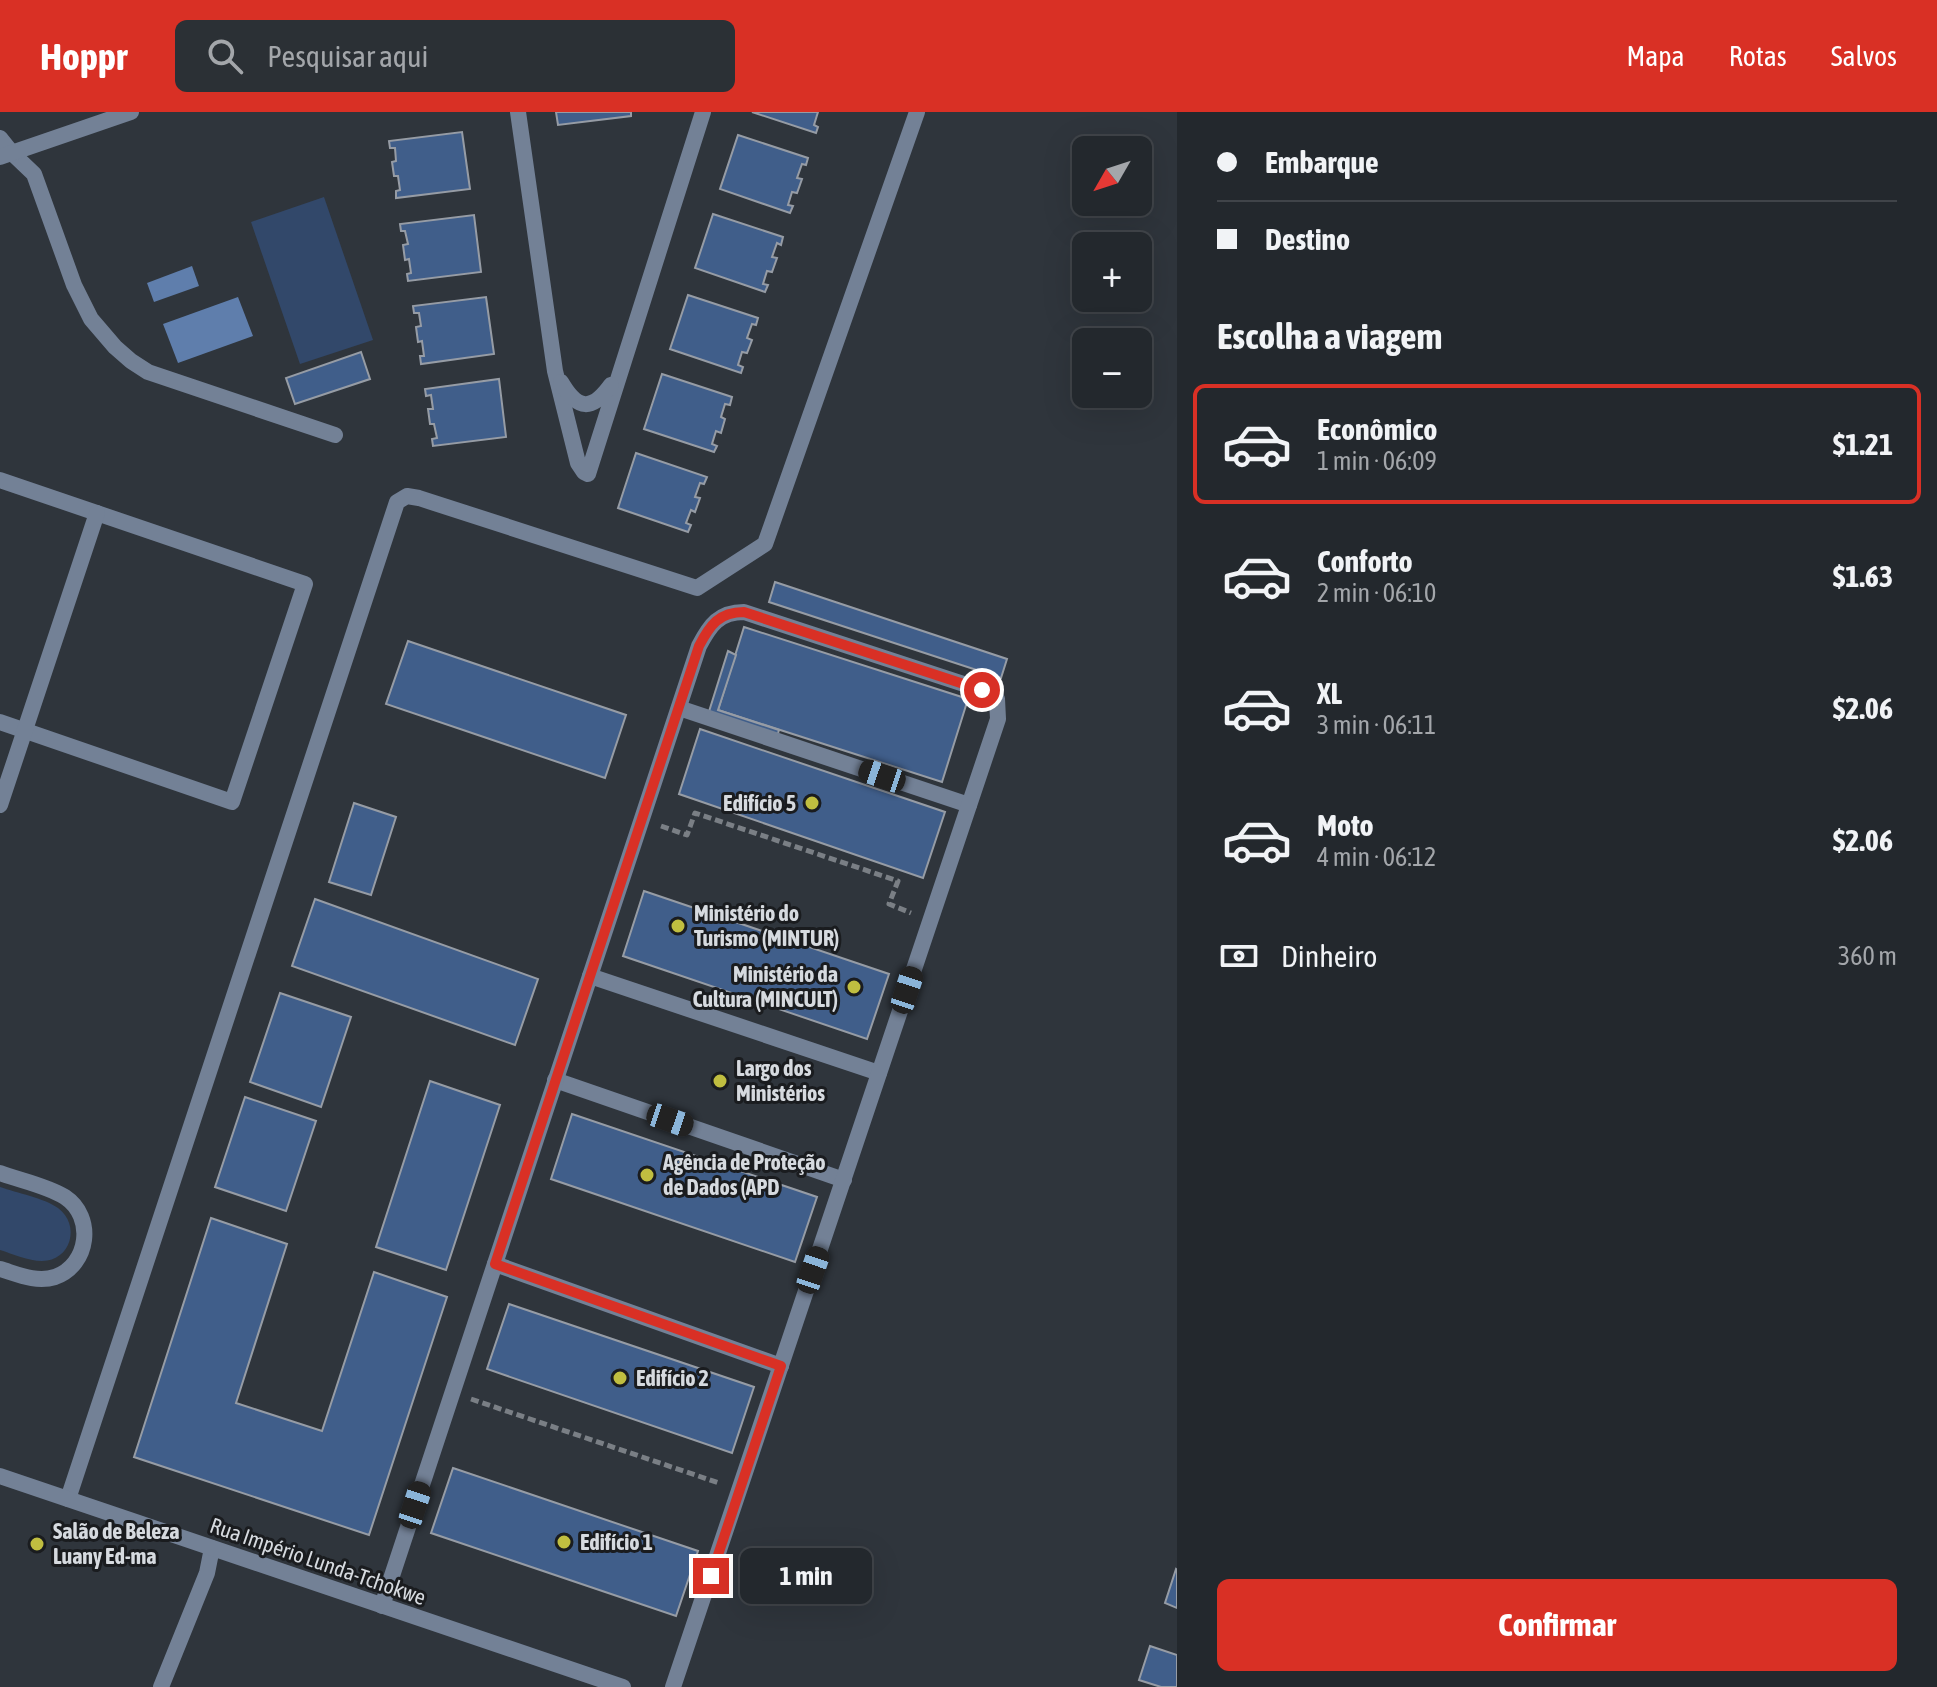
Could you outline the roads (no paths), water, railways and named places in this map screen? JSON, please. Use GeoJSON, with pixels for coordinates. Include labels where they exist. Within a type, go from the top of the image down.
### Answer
{"type":"FeatureCollection","features":[{"type":"Feature","properties":{"kind":"street"},"geometry":{"type":"LineString","coordinates":[[6,155],[131,112]]}},
{"type":"Feature","properties":{"kind":"street"},"geometry":{"type":"LineString","coordinates":[[518,112],[555,371],[578,463],[588,474],[703,112]]}},
{"type":"Feature","properties":{"kind":"street"},"geometry":{"type":"LineString","coordinates":[[68,1499],[397,502],[407,496],[419,498],[697,588],[765,544],[917,112]]}},
{"type":"Feature","properties":{"kind":"street"},"geometry":{"type":"LineString","coordinates":[[0,138],[6,155],[34,174],[74,285],[91,319],[131,361],[148,372],[335,435]]}},
{"type":"Feature","properties":{"kind":"street"},"geometry":{"type":"LineString","coordinates":[[555,371],[567,393],[585,405],[595,403],[617,378]]}},
{"type":"Feature","properties":{"kind":"street"},"geometry":{"type":"LineString","coordinates":[[0,480],[305,584],[232,802],[0,722]]}},
{"type":"Feature","properties":{"kind":"street"},"geometry":{"type":"LineString","coordinates":[[0,805],[97,513]]}},
{"type":"Feature","properties":{"kind":"street"},"geometry":{"type":"LineString","coordinates":[[382,1606],[699,646],[718,619],[731,612],[744,612],[982,690],[997,699],[998,719],[673,1687]]}},
{"type":"Feature","properties":{"kind":"street"},"geometry":{"type":"LineString","coordinates":[[679,708],[969,805]]}},
{"type":"Feature","properties":{"kind":"street"},"geometry":{"type":"LineString","coordinates":[[590,976],[879,1073]]}},
{"type":"Feature","properties":{"kind":"street"},"geometry":{"type":"LineString","coordinates":[[555,1080],[844,1180]]}},
{"type":"Feature","properties":{"kind":"street"},"geometry":{"type":"LineString","coordinates":[[0,1173],[65,1197],[75,1206],[85,1232],[77,1260],[67,1271],[53,1278],[38,1279],[0,1269]]}},
{"type":"Feature","properties":{"kind":"street"},"geometry":{"type":"LineString","coordinates":[[495,1264],[781,1366]]}},
{"type":"Feature","properties":{"kind":"street","name":"Rua Império Lunda-Tchokwe"},"geometry":{"type":"LineString","coordinates":[[0,1476],[623,1687]]}},
{"type":"Feature","properties":{"kind":"street"},"geometry":{"type":"LineString","coordinates":[[161,1687],[207,1573],[212,1548]]}},
{"type":"Feature","properties":{"kind":"place","name":"Edifício 5"},"geometry":{"type":"Point","coordinates":[812,803]}},
{"type":"Feature","properties":{"kind":"place","name":"Ministério do Turismo (MINTUR)"},"geometry":{"type":"Point","coordinates":[678,926]}},
{"type":"Feature","properties":{"kind":"place","name":"Ministério da Cultura (MINCULT)"},"geometry":{"type":"Point","coordinates":[854,987]}},
{"type":"Feature","properties":{"kind":"place","name":"Largo dos Ministérios"},"geometry":{"type":"Point","coordinates":[720,1081]}},
{"type":"Feature","properties":{"kind":"place","name":"Agência de Proteção de Dados (APD"},"geometry":{"type":"Point","coordinates":[647,1175]}},
{"type":"Feature","properties":{"kind":"place","name":"Edifício 2"},"geometry":{"type":"Point","coordinates":[620,1378]}},
{"type":"Feature","properties":{"kind":"place","name":"Edifício 1"},"geometry":{"type":"Point","coordinates":[564,1542]}},
{"type":"Feature","properties":{"kind":"place","name":"Salão de Beleza Luany Ed-ma"},"geometry":{"type":"Point","coordinates":[37,1544]}}]}
